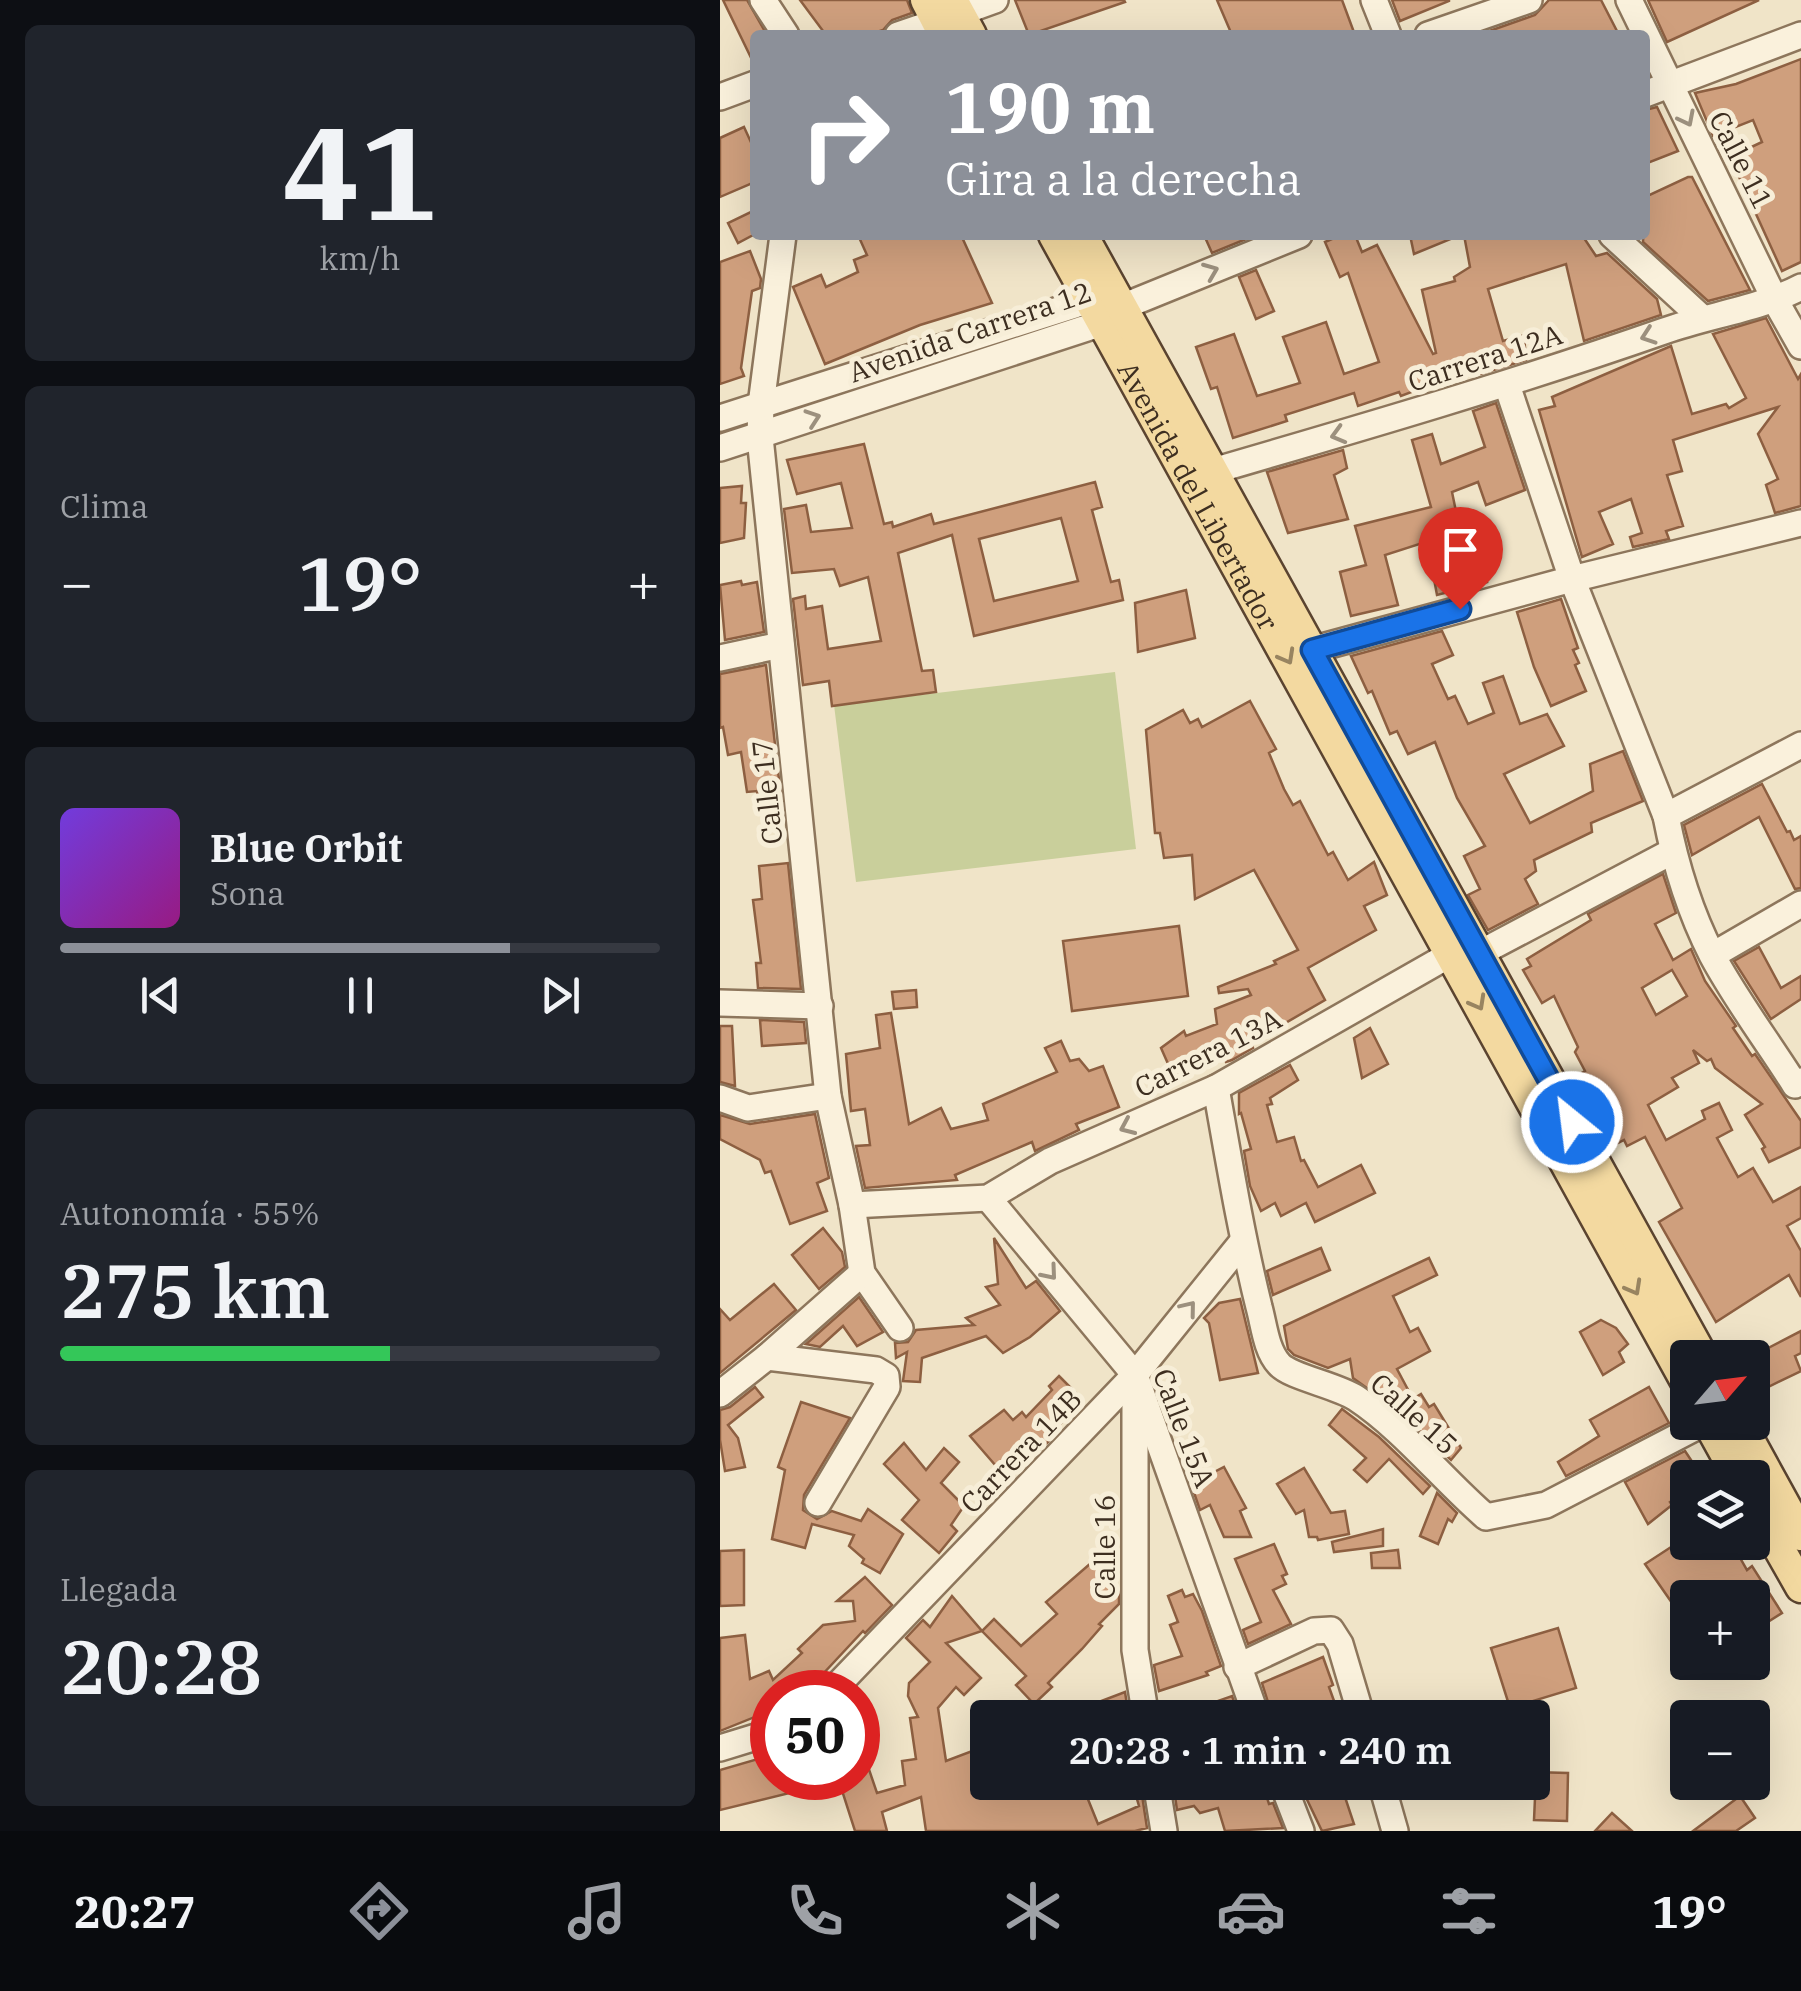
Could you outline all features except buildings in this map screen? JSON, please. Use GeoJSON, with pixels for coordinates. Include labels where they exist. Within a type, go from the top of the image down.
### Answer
{"type":"FeatureCollection","features":[{"type":"Feature","properties":{"kind":"main road","name":"Avenida del Libertador"},"geometry":{"type":"LineString","coordinates":[[1057,240],[1212,471],[1312,650],[1670,1350]]}},
{"type":"Feature","properties":{"kind":"main road","name":"Avenida del Libertador"},"geometry":{"type":"LineString","coordinates":[[1084,240],[1105,310],[1465,954],[1692,1340]]}},
{"type":"Feature","properties":{"kind":"main road"},"geometry":{"type":"LineString","coordinates":[[1749,1440],[1801,1535]]}},
{"type":"Feature","properties":{"kind":"main road"},"geometry":{"type":"LineString","coordinates":[[1770,1533],[1801,1587]]}},
{"type":"Feature","properties":{"kind":"street"},"geometry":{"type":"LineString","coordinates":[[763,0],[783,30]]}},
{"type":"Feature","properties":{"kind":"street"},"geometry":{"type":"LineString","coordinates":[[912,30],[994,0]]}},
{"type":"Feature","properties":{"kind":"street"},"geometry":{"type":"LineString","coordinates":[[1374,0],[1386,30]]}},
{"type":"Feature","properties":{"kind":"street"},"geometry":{"type":"LineString","coordinates":[[1442,30],[1529,0]]}},
{"type":"Feature","properties":{"kind":"street","name":"Calle 11"},"geometry":{"type":"LineString","coordinates":[[1629,0],[1638,30]]}},
{"type":"Feature","properties":{"kind":"street"},"geometry":{"type":"LineString","coordinates":[[1657,89],[1801,35]]}},
{"type":"Feature","properties":{"kind":"street"},"geometry":{"type":"LineString","coordinates":[[720,97],[750,86]]}},
{"type":"Feature","properties":{"kind":"street","name":"Calle 11"},"geometry":{"type":"LineString","coordinates":[[1657,89],[1801,346]]}},
{"type":"Feature","properties":{"kind":"street","name":"Calle 17"},"geometry":{"type":"LineString","coordinates":[[783,240],[760,405],[760,436],[828,1096],[852,1204],[862,1273],[900,1328]]}},
{"type":"Feature","properties":{"kind":"street"},"geometry":{"type":"LineString","coordinates":[[1105,310],[1286,240]]}},
{"type":"Feature","properties":{"kind":"street"},"geometry":{"type":"LineString","coordinates":[[1617,240],[1702,318]]}},
{"type":"Feature","properties":{"kind":"street","name":"Carrera 12A"},"geometry":{"type":"LineString","coordinates":[[1212,471],[1508,385],[1702,318],[1775,300],[1801,287]]}},
{"type":"Feature","properties":{"kind":"street","name":"Avenida Carrera 12"},"geometry":{"type":"LineString","coordinates":[[720,418],[1105,310]]}},
{"type":"Feature","properties":{"kind":"street","name":"Avenida Carrera 12"},"geometry":{"type":"LineString","coordinates":[[720,448],[1105,310]]}},
{"type":"Feature","properties":{"kind":"street"},"geometry":{"type":"LineString","coordinates":[[1508,385],[1572,579],[1666,816],[1673,851],[1712,955],[1795,1084],[1801,1081]]}},
{"type":"Feature","properties":{"kind":"street"},"geometry":{"type":"LineString","coordinates":[[1312,650],[1572,579],[1801,523]]}},
{"type":"Feature","properties":{"kind":"street"},"geometry":{"type":"LineString","coordinates":[[720,658],[781,645]]}},
{"type":"Feature","properties":{"kind":"street"},"geometry":{"type":"LineString","coordinates":[[1666,816],[1801,745]]}},
{"type":"Feature","properties":{"kind":"street","name":"Carrera 13A"},"geometry":{"type":"LineString","coordinates":[[988,1198],[1050,1162],[1216,1088],[1465,954],[1673,851]]}},
{"type":"Feature","properties":{"kind":"street"},"geometry":{"type":"LineString","coordinates":[[1712,955],[1801,904]]}},
{"type":"Feature","properties":{"kind":"street"},"geometry":{"type":"LineString","coordinates":[[720,1004],[820,1006]]}},
{"type":"Feature","properties":{"kind":"street","name":"Calle 15"},"geometry":{"type":"LineString","coordinates":[[1216,1088],[1243,1241],[1269,1345],[1278,1363],[1289,1373],[1326,1382],[1356,1398],[1486,1517],[1546,1505],[1672,1440]]}},
{"type":"Feature","properties":{"kind":"street"},"geometry":{"type":"LineString","coordinates":[[720,1098],[748,1108],[828,1096]]}},
{"type":"Feature","properties":{"kind":"street"},"geometry":{"type":"LineString","coordinates":[[852,1204],[988,1198]]}},
{"type":"Feature","properties":{"kind":"street","name":"Calle 15A"},"geometry":{"type":"LineString","coordinates":[[988,1198],[1135,1375],[1250,1700]]}},
{"type":"Feature","properties":{"kind":"street","name":"Carrera 14B"},"geometry":{"type":"LineString","coordinates":[[852,1670],[1135,1375],[1243,1241]]}},
{"type":"Feature","properties":{"kind":"street"},"geometry":{"type":"LineString","coordinates":[[720,1394],[862,1273]]}},
{"type":"Feature","properties":{"kind":"street"},"geometry":{"type":"LineString","coordinates":[[767,1357],[876,1370],[886,1376],[886,1387],[818,1503]]}},
{"type":"Feature","properties":{"kind":"street","name":"Calle 16"},"geometry":{"type":"LineString","coordinates":[[1135,1375],[1135,1650],[1143,1700]]}},
{"type":"Feature","properties":{"kind":"street"},"geometry":{"type":"LineString","coordinates":[[1237,1667],[1314,1631],[1331,1630],[1340,1644],[1357,1700]]}},
{"type":"Feature","properties":{"kind":"street"},"geometry":{"type":"LineString","coordinates":[[720,1748],[750,1739]]}},
{"type":"Feature","properties":{"kind":"street"},"geometry":{"type":"LineString","coordinates":[[1159,1800],[1164,1831]]}},
{"type":"Feature","properties":{"kind":"street"},"geometry":{"type":"LineString","coordinates":[[1289,1800],[1301,1831]]}},
{"type":"Feature","properties":{"kind":"street"},"geometry":{"type":"LineString","coordinates":[[1386,1800],[1395,1831]]}},
{"type":"Feature","properties":{"kind":"green space"},"geometry":{"type":"Polygon","coordinates":[[[1115,672],[1136,849],[856,882],[834,705],[1115,672]]]}},
{"type":"Feature","properties":{"kind":"route"},"geometry":{"type":"LineString","coordinates":[[1460,609],[1312,650],[1572,1122]]}}]}
